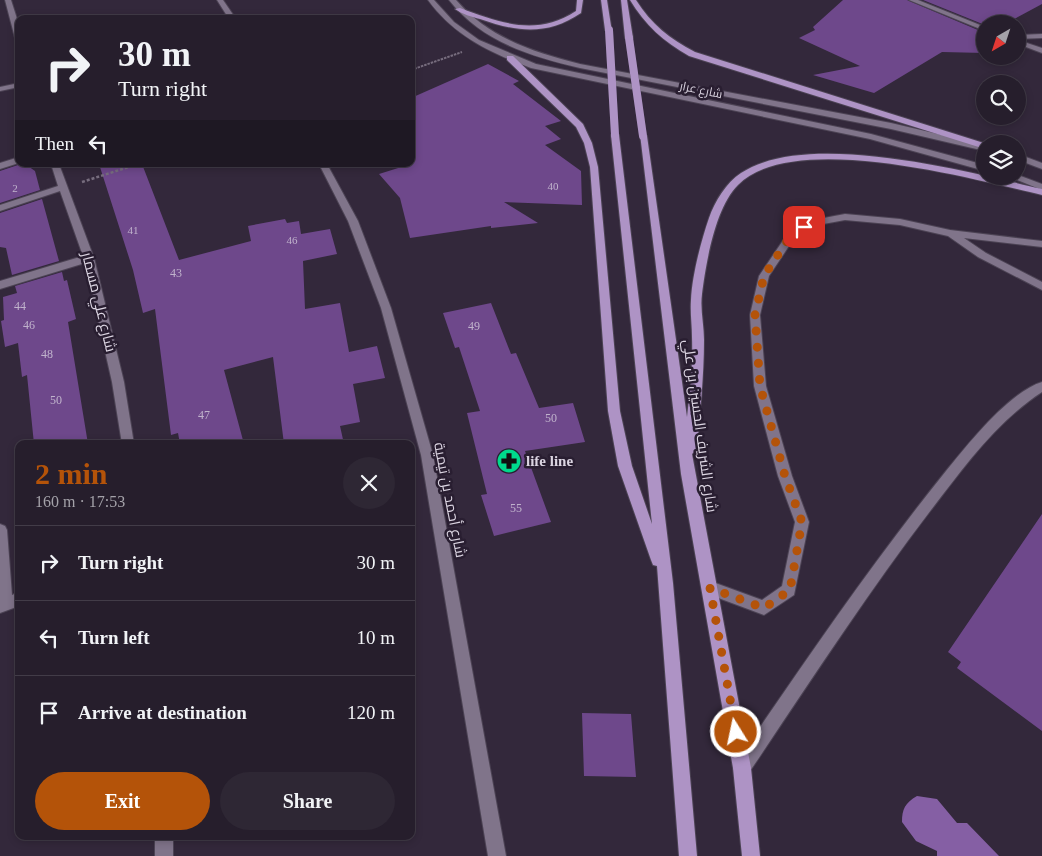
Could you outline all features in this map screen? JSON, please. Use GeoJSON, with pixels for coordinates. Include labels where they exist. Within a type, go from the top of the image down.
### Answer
{"type":"FeatureCollection","features":[{"type":"Feature","properties":{"kind":"main road"},"geometry":{"type":"LineString","coordinates":[[458,9],[486,20],[533,29],[550,27],[572,18],[580,12],[580,0]]}},
{"type":"Feature","properties":{"kind":"main road"},"geometry":{"type":"LineString","coordinates":[[604,0],[608,30],[615,135],[666,583],[688,856]]}},
{"type":"Feature","properties":{"kind":"main road","name":"شارع الشريف الحسين بن علي"},"geometry":{"type":"LineString","coordinates":[[624,0],[673,347],[688,474],[742,768],[752,856]]}},
{"type":"Feature","properties":{"kind":"main road"},"geometry":{"type":"LineString","coordinates":[[633,0],[644,19],[663,37],[692,54],[976,144]]}},
{"type":"Feature","properties":{"kind":"main road"},"geometry":{"type":"LineString","coordinates":[[510,58],[580,126],[588,143],[594,167],[614,410],[619,443],[666,583]]}},
{"type":"Feature","properties":{"kind":"main road"},"geometry":{"type":"LineString","coordinates":[[688,474],[698,337],[696,301],[706,249],[717,207],[732,186],[745,174],[781,159],[853,158],[931,168],[1042,192]]}},
{"type":"Feature","properties":{"kind":"street"},"geometry":{"type":"LineString","coordinates":[[8,0],[15,24]]}},
{"type":"Feature","properties":{"kind":"street"},"geometry":{"type":"LineString","coordinates":[[220,0],[230,15]]}},
{"type":"Feature","properties":{"kind":"street","name":"شارع عرار"},"geometry":{"type":"LineString","coordinates":[[431,0],[440,13],[454,26],[482,45],[510,58],[583,78],[871,137],[976,166]]}},
{"type":"Feature","properties":{"kind":"street","name":"شارع عرار"},"geometry":{"type":"LineString","coordinates":[[452,0],[458,9],[478,28],[502,42],[542,56],[580,66],[891,126],[976,145]]}},
{"type":"Feature","properties":{"kind":"street"},"geometry":{"type":"LineString","coordinates":[[912,0],[976,25]]}},
{"type":"Feature","properties":{"kind":"street"},"geometry":{"type":"LineString","coordinates":[[1026,37],[1042,36]]}},
{"type":"Feature","properties":{"kind":"street"},"geometry":{"type":"LineString","coordinates":[[1026,45],[1042,51]]}},
{"type":"Feature","properties":{"kind":"street"},"geometry":{"type":"LineString","coordinates":[[0,89],[15,86]]}},
{"type":"Feature","properties":{"kind":"street"},"geometry":{"type":"LineString","coordinates":[[1026,160],[1042,166]]}},
{"type":"Feature","properties":{"kind":"street"},"geometry":{"type":"LineString","coordinates":[[0,166],[15,161]]}},
{"type":"Feature","properties":{"kind":"street","name":"شارع علي مسمار"},"geometry":{"type":"LineString","coordinates":[[56,167],[89,258],[118,382],[127,440]]}},
{"type":"Feature","properties":{"kind":"street","name":"شارع أحمد بن تيمية"},"geometry":{"type":"LineString","coordinates":[[325,167],[353,221],[386,308],[427,455],[497,856]]}},
{"type":"Feature","properties":{"kind":"street"},"geometry":{"type":"LineString","coordinates":[[1026,181],[1042,187]]}},
{"type":"Feature","properties":{"kind":"street"},"geometry":{"type":"LineString","coordinates":[[0,208],[64,187]]}},
{"type":"Feature","properties":{"kind":"street"},"geometry":{"type":"LineString","coordinates":[[710,588],[764,608],[790,590],[802,522],[785,476],[760,386],[755,315],[764,276],[793,232],[816,222],[845,217],[900,222],[950,233],[1042,244]]}},
{"type":"Feature","properties":{"kind":"street"},"geometry":{"type":"LineString","coordinates":[[950,233],[982,255],[1042,286]]}},
{"type":"Feature","properties":{"kind":"street"},"geometry":{"type":"LineString","coordinates":[[0,284],[89,258]]}},
{"type":"Feature","properties":{"kind":"street"},"geometry":{"type":"LineString","coordinates":[[742,768],[898,542],[970,451],[1023,397],[1042,386]]}},
{"type":"Feature","properties":{"kind":"street"},"geometry":{"type":"LineString","coordinates":[[0,530],[8,603]]}},
{"type":"Feature","properties":{"kind":"street"},"geometry":{"type":"LineString","coordinates":[[164,840],[164,856]]}},
{"type":"Feature","properties":{"kind":"path"},"geometry":{"type":"LineString","coordinates":[[415,69],[482,45]]}},
{"type":"Feature","properties":{"kind":"path"},"geometry":{"type":"LineString","coordinates":[[64,187],[128,167]]}},
{"type":"Feature","properties":{"kind":"shaded area"},"geometry":{"type":"Polygon","coordinates":[[[917,796],[937,799],[957,823],[967,823],[999,856],[937,856],[937,851],[916,841],[902,822],[905,807],[917,796]]]}},
{"type":"Feature","properties":{"kind":"building"},"geometry":{"type":"Polygon","coordinates":[[[843,0],[907,0],[976,29],[976,53],[942,52],[874,93],[813,75],[860,66],[799,38],[815,30],[813,27],[843,0]]]}},
{"type":"Feature","properties":{"kind":"building"},"geometry":{"type":"Polygon","coordinates":[[[923,0],[1042,0],[1042,4],[1022,15],[976,15],[976,21],[923,0]]]}},
{"type":"Feature","properties":{"kind":"building"},"geometry":{"type":"Polygon","coordinates":[[[488,64],[519,81],[513,84],[561,121],[545,126],[561,139],[545,145],[581,171],[582,205],[504,202],[538,223],[491,228],[491,226],[410,238],[400,198],[379,174],[401,167],[415,167],[415,96],[488,64]]]}},
{"type":"Feature","properties":{"kind":"building"},"geometry":{"type":"Polygon","coordinates":[[[15,166],[29,167],[35,171],[40,190],[0,203],[0,171],[15,166]]]}},
{"type":"Feature","properties":{"kind":"building"},"geometry":{"type":"Polygon","coordinates":[[[100,167],[143,167],[179,260],[251,241],[248,226],[285,219],[287,223],[299,221],[301,234],[330,229],[337,254],[303,261],[305,309],[340,303],[349,352],[377,346],[385,378],[353,384],[360,422],[340,426],[343,440],[283,440],[273,357],[224,370],[243,440],[179,440],[178,433],[171,435],[155,309],[143,313],[133,270],[100,167]]]}},
{"type":"Feature","properties":{"kind":"building"},"geometry":{"type":"Polygon","coordinates":[[[42,199],[59,261],[12,275],[6,248],[0,247],[0,213],[42,199]]]}},
{"type":"Feature","properties":{"kind":"building"},"geometry":{"type":"Polygon","coordinates":[[[62,272],[64,281],[67,280],[76,319],[68,322],[87,440],[34,440],[27,375],[22,377],[18,343],[5,347],[1,321],[4,320],[3,297],[17,293],[15,286],[62,272]]]}},
{"type":"Feature","properties":{"kind":"building"},"geometry":{"type":"Polygon","coordinates":[[[491,303],[511,354],[516,353],[539,408],[573,403],[585,442],[525,451],[551,522],[494,536],[481,495],[487,494],[467,413],[480,411],[459,347],[455,348],[443,313],[491,303]]]}},
{"type":"Feature","properties":{"kind":"building"},"geometry":{"type":"Polygon","coordinates":[[[1042,514],[1042,731],[957,668],[961,662],[948,652],[1042,514]]]}},
{"type":"Feature","properties":{"kind":"building"},"geometry":{"type":"Polygon","coordinates":[[[582,713],[631,714],[636,777],[584,776],[582,713]]]}},
{"type":"Feature","properties":{"kind":"place","name":"life line"},"geometry":{"type":"Point","coordinates":[509,461]}},
{"type":"Feature","properties":{"kind":"route"},"geometry":{"type":"LineString","coordinates":[[736,732],[710,588],[764,608],[790,590],[802,522],[785,476],[760,386],[755,315],[764,276],[793,232],[804,227]]}}]}
